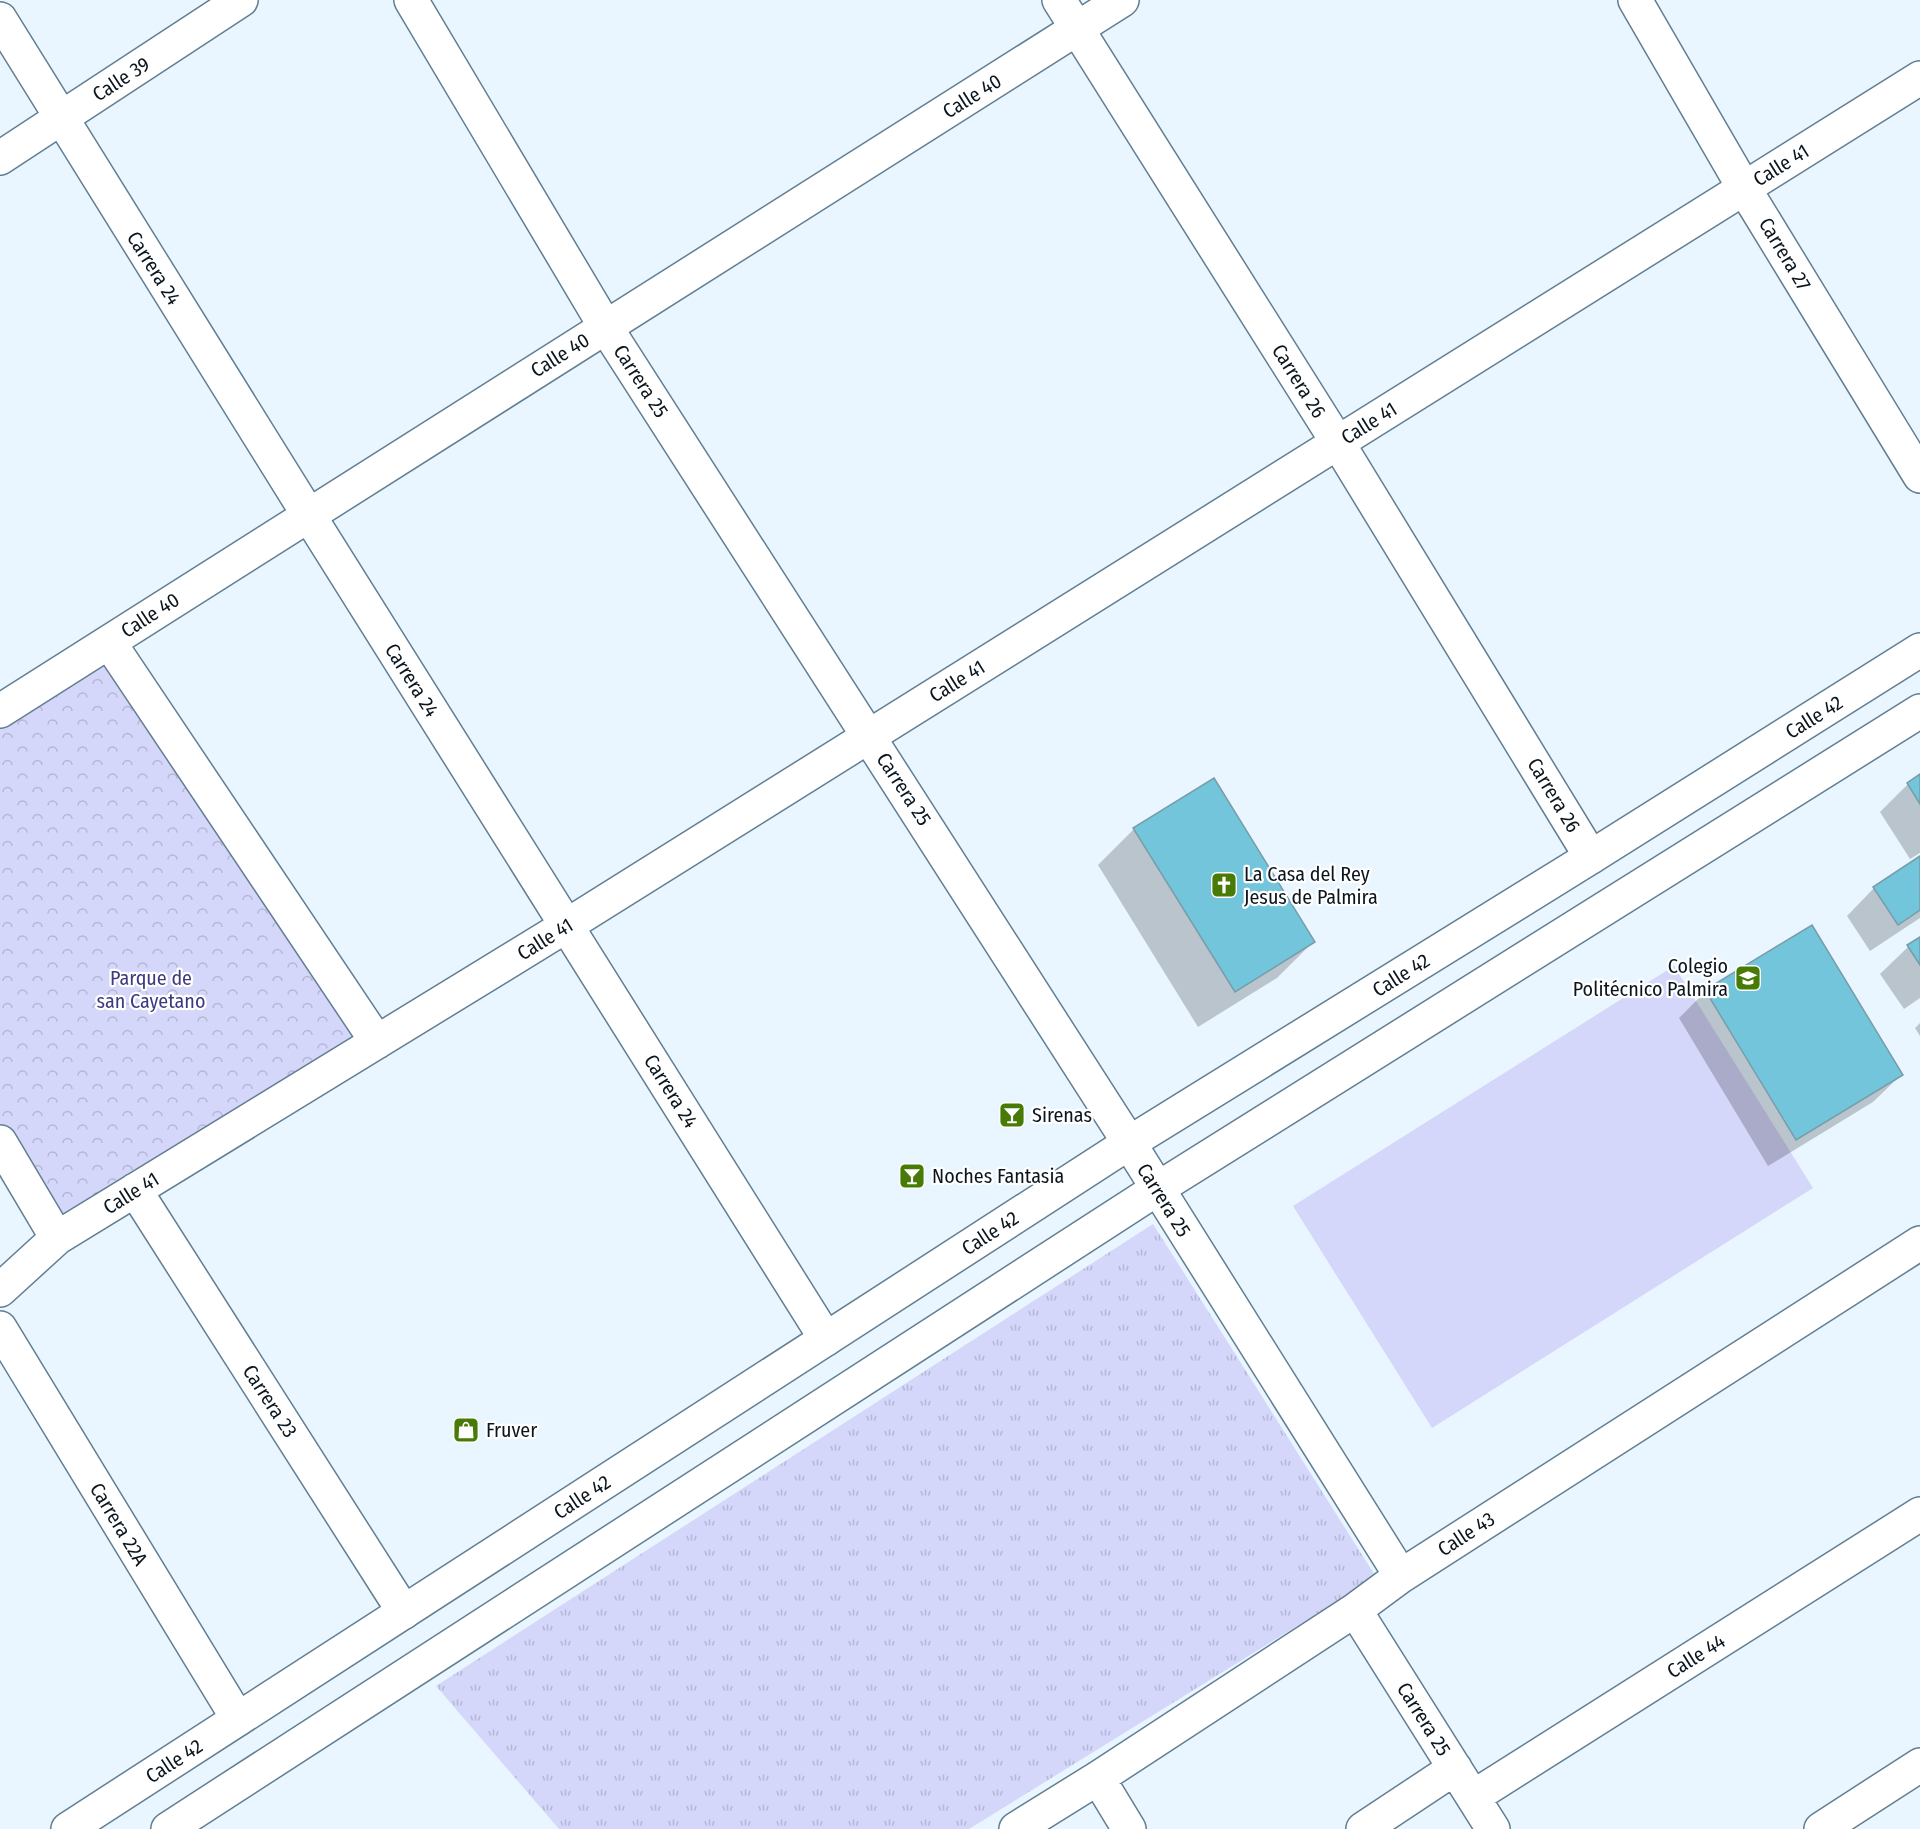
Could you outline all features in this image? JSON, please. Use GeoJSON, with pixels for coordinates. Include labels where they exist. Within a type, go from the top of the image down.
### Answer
{"type":"FeatureCollection","features":[{"type":"Feature","properties":{"kind":"street","name":"Calle 39"},"geometry":{"type":"LineString","coordinates":[[0,158],[241,0]]}},
{"type":"Feature","properties":{"kind":"street","name":"Carrera 25"},"geometry":{"type":"LineString","coordinates":[[411,0],[605,326],[1129,1143],[1401,1576]]}},
{"type":"Feature","properties":{"kind":"street","name":"Carrera 26"},"geometry":{"type":"LineString","coordinates":[[1059,0],[1338,443],[1591,857]]}},
{"type":"Feature","properties":{"kind":"street","name":"Calle 40"},"geometry":{"type":"LineString","coordinates":[[0,711],[1122,0]]}},
{"type":"Feature","properties":{"kind":"street","name":"Carrera 27"},"geometry":{"type":"LineString","coordinates":[[1635,0],[1744,188],[1920,476]]}},
{"type":"Feature","properties":{"kind":"street","name":"Carrera 24"},"geometry":{"type":"LineString","coordinates":[[0,19],[826,1339]]}},
{"type":"Feature","properties":{"kind":"street","name":"Calle 41"},"geometry":{"type":"LineString","coordinates":[[0,1290],[57,1238],[566,926],[1920,78]]}},
{"type":"Feature","properties":{"kind":"street"},"geometry":{"type":"LineString","coordinates":[[109,642],[377,1042]]}},
{"type":"Feature","properties":{"kind":"street","name":"Calle 42"},"geometry":{"type":"LineString","coordinates":[[68,1829],[1129,1143],[1920,651]]}},
{"type":"Feature","properties":{"kind":"street"},"geometry":{"type":"LineString","coordinates":[[168,1829],[1158,1189],[1920,711]]}},
{"type":"Feature","properties":{"kind":"street"},"geometry":{"type":"LineString","coordinates":[[0,1142],[57,1238]]}},
{"type":"Feature","properties":{"kind":"street","name":"Carrera 23"},"geometry":{"type":"LineString","coordinates":[[135,1190],[404,1612]]}},
{"type":"Feature","properties":{"kind":"street","name":"Calle 43"},"geometry":{"type":"LineString","coordinates":[[1016,1829],[1355,1610],[1401,1576],[1920,1243]]}},
{"type":"Feature","properties":{"kind":"street","name":"Carrera 22A"},"geometry":{"type":"LineString","coordinates":[[0,1328],[238,1719]]}},
{"type":"Feature","properties":{"kind":"street","name":"Calle 44"},"geometry":{"type":"LineString","coordinates":[[1473,1797],[1920,1514]]}},
{"type":"Feature","properties":{"kind":"street","name":"Carrera 25"},"geometry":{"type":"LineString","coordinates":[[1355,1610],[1493,1829]]}},
{"type":"Feature","properties":{"kind":"street"},"geometry":{"type":"LineString","coordinates":[[1821,1829],[1920,1766]]}},
{"type":"Feature","properties":{"kind":"street"},"geometry":{"type":"LineString","coordinates":[[1363,1829],[1455,1768]]}},
{"type":"Feature","properties":{"kind":"street"},"geometry":{"type":"LineString","coordinates":[[1098,1778],[1129,1829]]}},
{"type":"Feature","properties":{"kind":"green space","name":"Parque de san Cayetano"},"geometry":{"type":"Polygon","coordinates":[[[105,655],[365,1034],[61,1225],[0,1123],[0,723],[105,655]]]}},
{"type":"Feature","properties":{"kind":"green space"},"geometry":{"type":"Polygon","coordinates":[[[1674,966],[1813,1188],[1432,1428],[1293,1206],[1674,966]]]}},
{"type":"Feature","properties":{"kind":"green space"},"geometry":{"type":"Polygon","coordinates":[[[1153,1224],[1376,1577],[969,1829],[559,1829],[436,1686],[1153,1224]]]}},
{"type":"Feature","properties":{"kind":"building"},"geometry":{"type":"Polygon","coordinates":[[[1920,774],[1920,804],[1907,783],[1920,774]]]}},
{"type":"Feature","properties":{"kind":"building","name":"La Casa del Rey Jesus de Palmira"},"geometry":{"type":"Polygon","coordinates":[[[1214,778],[1315,942],[1235,992],[1133,828],[1214,778]]]}},
{"type":"Feature","properties":{"kind":"building"},"geometry":{"type":"Polygon","coordinates":[[[1920,856],[1920,910],[1898,925],[1873,887],[1920,856]]]}},
{"type":"Feature","properties":{"kind":"building"},"geometry":{"type":"Polygon","coordinates":[[[1812,925],[1903,1075],[1796,1140],[1705,990],[1812,925]]]}},
{"type":"Feature","properties":{"kind":"building"},"geometry":{"type":"Polygon","coordinates":[[[1920,937],[1920,965],[1907,945],[1920,937]]]}},
{"type":"Feature","properties":{"kind":"place","name":"La Casa del Rey Jesus de Palmira"},"geometry":{"type":"Point","coordinates":[1224,885]}},
{"type":"Feature","properties":{"kind":"place","name":"Colegio Politécnico Palmira"},"geometry":{"type":"Point","coordinates":[1748,978]}},
{"type":"Feature","properties":{"kind":"place","name":"Sirenas"},"geometry":{"type":"Point","coordinates":[1012,1115]}},
{"type":"Feature","properties":{"kind":"place","name":"Noches Fantasia"},"geometry":{"type":"Point","coordinates":[912,1176]}},
{"type":"Feature","properties":{"kind":"place","name":"Fruver"},"geometry":{"type":"Point","coordinates":[466,1430]}}]}
